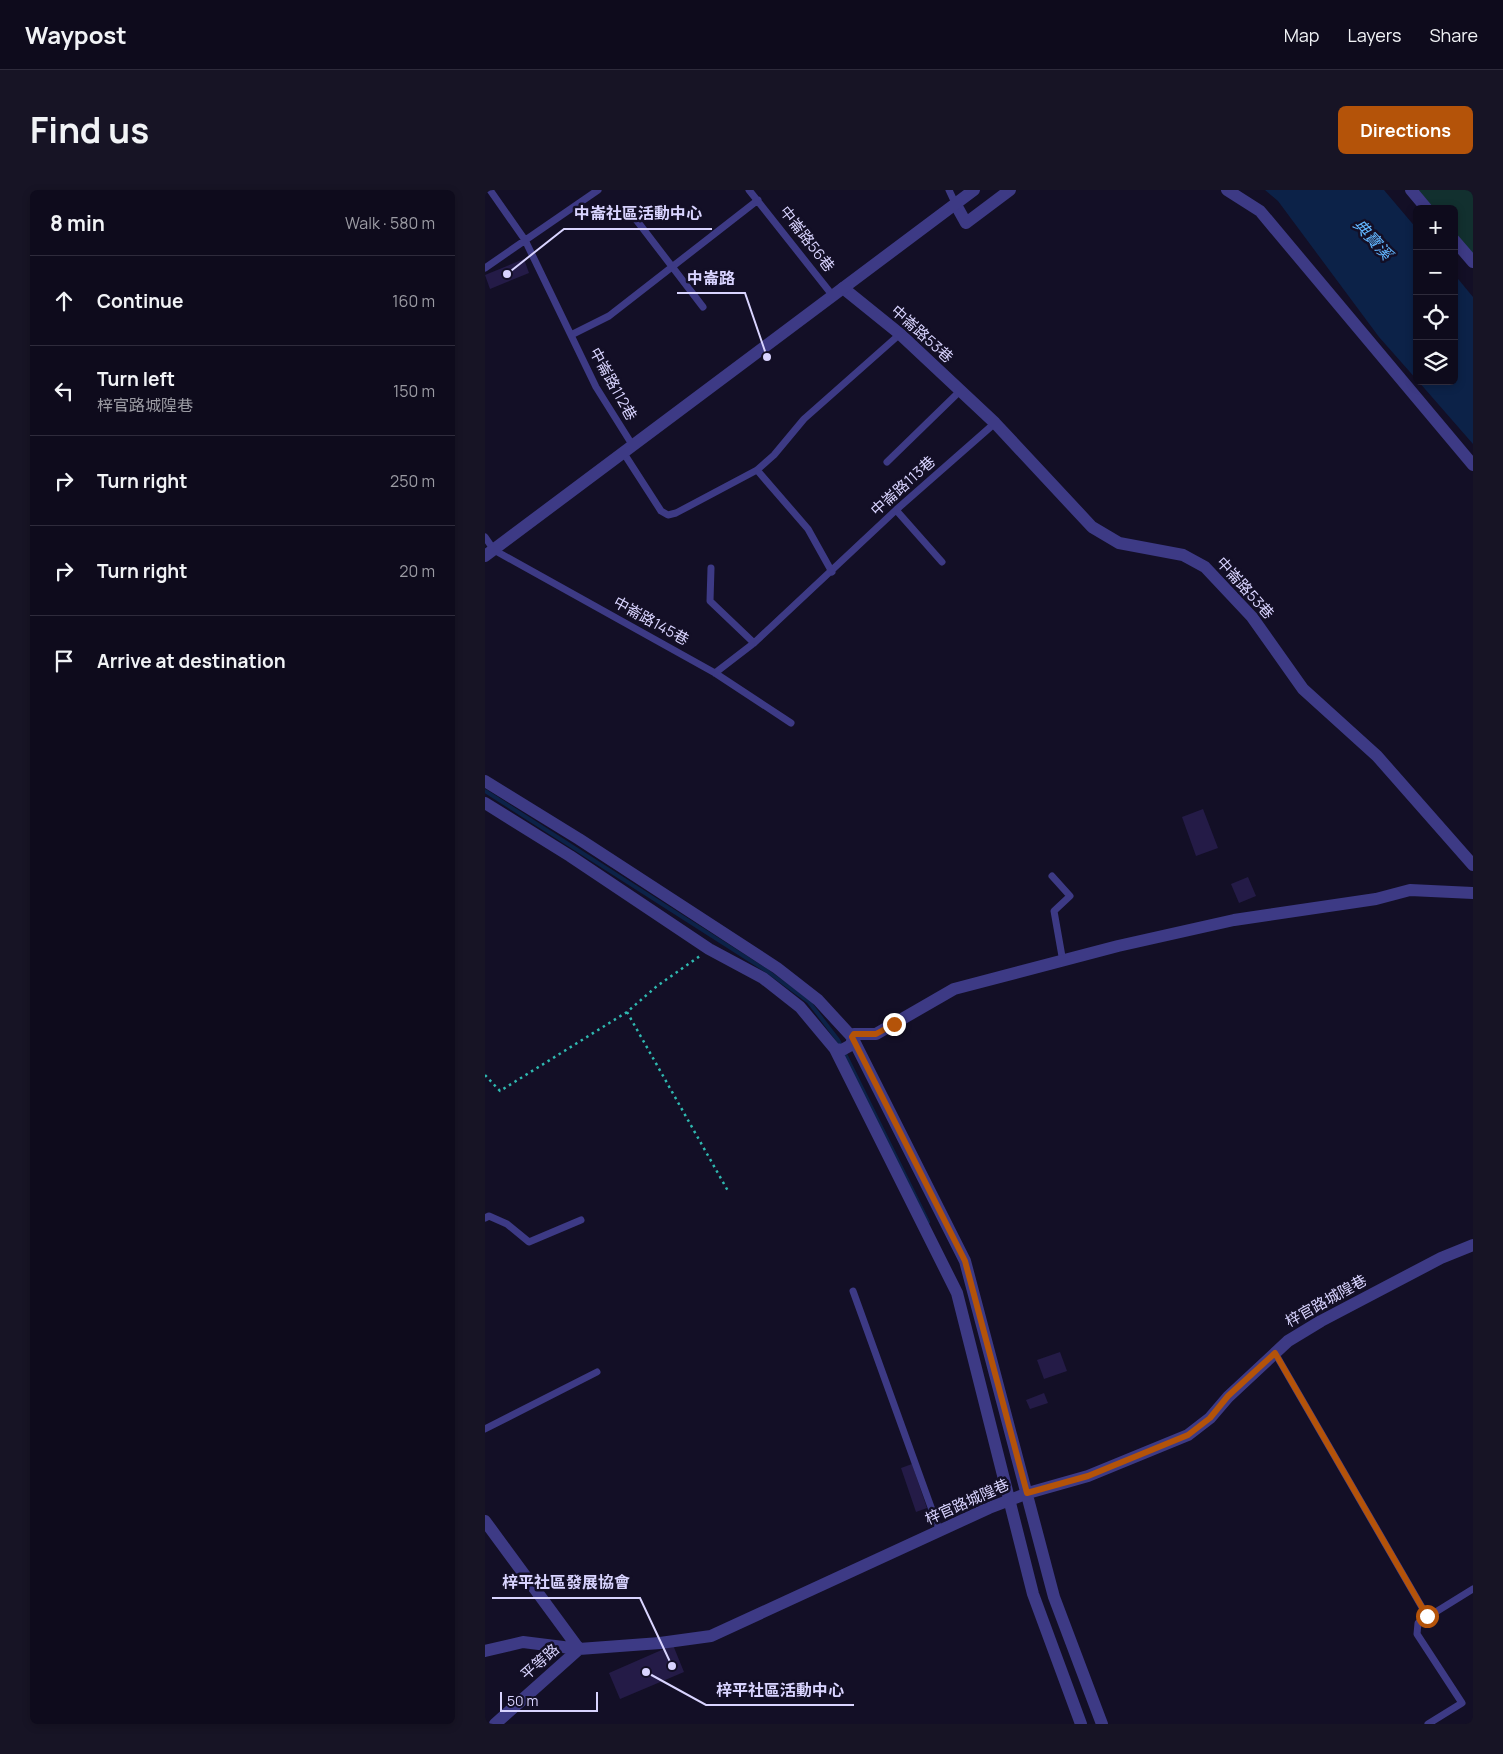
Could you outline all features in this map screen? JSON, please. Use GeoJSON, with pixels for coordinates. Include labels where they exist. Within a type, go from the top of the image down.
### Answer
{"type":"FeatureCollection","features":[{"type":"Feature","properties":{"kind":"street"},"geometry":{"type":"LineString","coordinates":[[490,553],[974,190]]}},
{"type":"Feature","properties":{"kind":"street"},"geometry":{"type":"LineString","coordinates":[[956,204],[966,223],[1010,190]]}},
{"type":"Feature","properties":{"kind":"street"},"geometry":{"type":"LineString","coordinates":[[1227,190],[1260,211],[1473,465]]}},
{"type":"Feature","properties":{"kind":"street"},"geometry":{"type":"LineString","coordinates":[[1411,190],[1424,205]]}},
{"type":"Feature","properties":{"kind":"street"},"geometry":{"type":"LineString","coordinates":[[1458,245],[1473,262]]}},
{"type":"Feature","properties":{"kind":"street","name":"中崙路53巷"},"geometry":{"type":"LineString","coordinates":[[838,292],[900,334],[995,424],[1092,527],[1119,543],[1183,555],[1205,567],[1252,617],[1303,689],[1377,756],[1473,865]]}},
{"type":"Feature","properties":{"kind":"street"},"geometry":{"type":"LineString","coordinates":[[485,781],[709,949],[763,978],[801,1007],[845,1045],[957,1293],[1033,1594],[1081,1724]]}},
{"type":"Feature","properties":{"kind":"street"},"geometry":{"type":"LineString","coordinates":[[485,803],[574,847],[777,968],[817,1000],[845,1045],[964,1262],[1054,1597],[1102,1724]]}},
{"type":"Feature","properties":{"kind":"street"},"geometry":{"type":"LineString","coordinates":[[845,1045],[854,1034],[876,1034],[954,989],[1119,946],[1234,920],[1376,899],[1410,890],[1473,893]]}},
{"type":"Feature","properties":{"kind":"street","name":"梓官路城隍巷"},"geometry":{"type":"LineString","coordinates":[[485,1651],[523,1642],[579,1649],[660,1644],[711,1636],[1009,1500],[1088,1476],[1188,1435],[1210,1418],[1228,1396],[1288,1341],[1321,1321],[1441,1258],[1473,1245]]}},
{"type":"Feature","properties":{"kind":"street"},"geometry":{"type":"LineString","coordinates":[[947,1269],[964,1262]]}},
{"type":"Feature","properties":{"kind":"street","name":"平等路"},"geometry":{"type":"LineString","coordinates":[[485,1521],[579,1649],[495,1724]]}},
{"type":"Feature","properties":{"kind":"lane","name":"中崙路112巷"},"geometry":{"type":"LineString","coordinates":[[490,190],[525,240],[628,449]]}},
{"type":"Feature","properties":{"kind":"lane"},"geometry":{"type":"LineString","coordinates":[[485,268],[598,190]]}},
{"type":"Feature","properties":{"kind":"lane","name":"中崙路56巷"},"geometry":{"type":"LineString","coordinates":[[749,190],[838,292]]}},
{"type":"Feature","properties":{"kind":"lane"},"geometry":{"type":"LineString","coordinates":[[949,190],[956,204]]}},
{"type":"Feature","properties":{"kind":"lane"},"geometry":{"type":"LineString","coordinates":[[571,334],[609,316],[758,200]]}},
{"type":"Feature","properties":{"kind":"lane"},"geometry":{"type":"LineString","coordinates":[[631,213],[703,307]]}},
{"type":"Feature","properties":{"kind":"lane"},"geometry":{"type":"LineString","coordinates":[[628,449],[661,511],[668,515],[676,513],[757,470],[775,455],[804,419],[900,334]]}},
{"type":"Feature","properties":{"kind":"lane"},"geometry":{"type":"LineString","coordinates":[[887,462],[960,391]]}},
{"type":"Feature","properties":{"kind":"lane","name":"中崙路113巷"},"geometry":{"type":"LineString","coordinates":[[715,673],[754,643],[832,572],[896,510],[995,424]]}},
{"type":"Feature","properties":{"kind":"lane"},"geometry":{"type":"LineString","coordinates":[[757,470],[808,529],[832,572]]}},
{"type":"Feature","properties":{"kind":"lane"},"geometry":{"type":"LineString","coordinates":[[896,510],[942,562]]}},
{"type":"Feature","properties":{"kind":"lane"},"geometry":{"type":"LineString","coordinates":[[485,537],[490,553]]}},
{"type":"Feature","properties":{"kind":"lane","name":"中崙路145巷"},"geometry":{"type":"LineString","coordinates":[[490,553],[715,673],[791,723]]}},
{"type":"Feature","properties":{"kind":"lane"},"geometry":{"type":"LineString","coordinates":[[711,568],[711,601],[754,643]]}},
{"type":"Feature","properties":{"kind":"lane"},"geometry":{"type":"LineString","coordinates":[[1052,876],[1070,896],[1054,911],[1063,962]]}},
{"type":"Feature","properties":{"kind":"lane"},"geometry":{"type":"LineString","coordinates":[[485,1218],[489,1216],[507,1224],[529,1242],[581,1220]]}},
{"type":"Feature","properties":{"kind":"lane"},"geometry":{"type":"LineString","coordinates":[[853,1291],[940,1532]]}},
{"type":"Feature","properties":{"kind":"lane"},"geometry":{"type":"LineString","coordinates":[[1275,1353],[1427,1616]]}},
{"type":"Feature","properties":{"kind":"lane"},"geometry":{"type":"LineString","coordinates":[[485,1429],[597,1372]]}},
{"type":"Feature","properties":{"kind":"lane"},"geometry":{"type":"LineString","coordinates":[[1428,1724],[1463,1703],[1417,1634],[1418,1623],[1473,1589]]}},
{"type":"Feature","properties":{"kind":"path"},"geometry":{"type":"LineString","coordinates":[[485,1075],[500,1091],[627,1012],[657,986],[709,949]]}},
{"type":"Feature","properties":{"kind":"path"},"geometry":{"type":"LineString","coordinates":[[627,1012],[728,1191]]}},
{"type":"Feature","properties":{"kind":"green space"},"geometry":{"type":"Polygon","coordinates":[[[1418,190],[1473,190],[1473,254],[1458,237],[1458,205],[1431,205],[1418,190]]]}},
{"type":"Feature","properties":{"kind":"water","name":"典寶溪"},"geometry":{"type":"Polygon","coordinates":[[[1265,190],[1384,190],[1413,224],[1413,375],[1379,337],[1278,201],[1265,190]]]}},
{"type":"Feature","properties":{"kind":"water"},"geometry":{"type":"Polygon","coordinates":[[[1458,279],[1473,297],[1473,444],[1421,385],[1458,385],[1458,279]]]}},
{"type":"Feature","properties":{"kind":"building"},"geometry":{"type":"Polygon","coordinates":[[[524,259],[529,273],[490,289],[485,275],[524,259]]]}},
{"type":"Feature","properties":{"kind":"building"},"geometry":{"type":"Polygon","coordinates":[[[1203,809],[1218,848],[1196,856],[1182,817],[1203,809]]]}},
{"type":"Feature","properties":{"kind":"building"},"geometry":{"type":"Polygon","coordinates":[[[1248,877],[1256,896],[1239,903],[1231,884],[1248,877]]]}},
{"type":"Feature","properties":{"kind":"building"},"geometry":{"type":"Polygon","coordinates":[[[1060,1352],[1067,1371],[1044,1379],[1037,1360],[1060,1352]]]}},
{"type":"Feature","properties":{"kind":"building"},"geometry":{"type":"Polygon","coordinates":[[[1044,1393],[1048,1403],[1030,1409],[1026,1400],[1044,1393]]]}},
{"type":"Feature","properties":{"kind":"building"},"geometry":{"type":"Polygon","coordinates":[[[912,1464],[927,1508],[916,1512],[901,1468],[912,1464]]]}},
{"type":"Feature","properties":{"kind":"building"},"geometry":{"type":"Polygon","coordinates":[[[673,1645],[684,1672],[620,1699],[609,1673],[673,1645]]]}},
{"type":"Feature","properties":{"kind":"waterway"},"geometry":{"type":"LineString","coordinates":[[485,791],[767,971],[809,1002],[838,1040],[928,1222]]}},
{"type":"Feature","properties":{"kind":"place","name":"中崙社區活動中心"},"geometry":{"type":"Point","coordinates":[507,274]}},
{"type":"Feature","properties":{"kind":"place","name":"中崙路"},"geometry":{"type":"Point","coordinates":[767,357]}},
{"type":"Feature","properties":{"kind":"place","name":"梓平社區發展協會"},"geometry":{"type":"Point","coordinates":[672,1666]}},
{"type":"Feature","properties":{"kind":"place","name":"梓平社區活動中心"},"geometry":{"type":"Point","coordinates":[646,1672]}},
{"type":"Feature","properties":{"kind":"route"},"geometry":{"type":"LineString","coordinates":[[894,1024],[876,1034],[854,1034],[852,1037],[971,1276],[1027,1493],[1088,1476],[1188,1435],[1210,1418],[1228,1396],[1275,1353],[1427,1616]]}}]}
